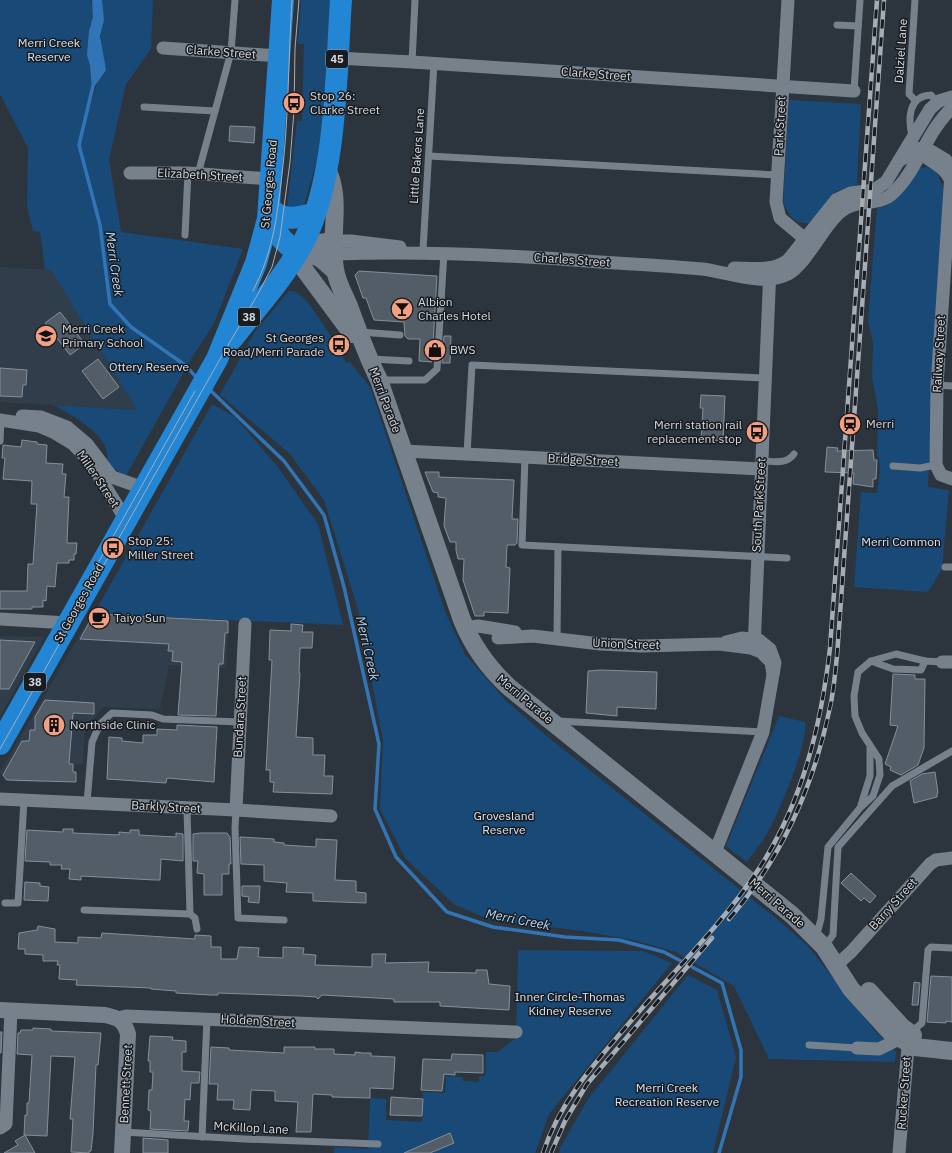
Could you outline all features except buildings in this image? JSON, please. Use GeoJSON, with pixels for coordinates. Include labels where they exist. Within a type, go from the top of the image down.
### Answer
{"type":"FeatureCollection","features":[{"type":"Feature","properties":{"kind":"highway","name":"St Georges Road"},"geometry":{"type":"LineString","coordinates":[[0,744],[217,359],[252,276],[262,247],[269,206],[283,0]]}},
{"type":"Feature","properties":{"kind":"highway","name":"St Georges Road"},"geometry":{"type":"LineString","coordinates":[[217,359],[282,276],[298,251],[315,213],[326,167],[333,119],[341,0]]}},
{"type":"Feature","properties":{"kind":"highway"},"geometry":{"type":"LineString","coordinates":[[269,206],[277,215],[284,218],[295,218],[315,213]]}},
{"type":"Feature","properties":{"kind":"highway"},"geometry":{"type":"LineString","coordinates":[[269,206],[270,216],[275,230],[286,244],[298,251]]}},
{"type":"Feature","properties":{"kind":"highway"},"geometry":{"type":"LineString","coordinates":[[252,276],[282,251],[298,251]]}},
{"type":"Feature","properties":{"kind":"main road"},"geometry":{"type":"LineString","coordinates":[[326,167],[334,183],[335,192],[334,255]]}},
{"type":"Feature","properties":{"kind":"main road","name":"Charles Street"},"geometry":{"type":"LineString","coordinates":[[298,251],[334,255]]}},
{"type":"Feature","properties":{"kind":"main road","name":"Merri Parade"},"geometry":{"type":"LineString","coordinates":[[298,251],[301,265],[367,355]]}},
{"type":"Feature","properties":{"kind":"main road","name":"Merri Parade"},"geometry":{"type":"LineString","coordinates":[[334,255],[358,332],[378,380],[404,451],[466,628],[479,653],[494,673],[551,721],[774,899],[820,943],[838,963],[851,989],[883,1026],[906,1039]]}},
{"type":"Feature","properties":{"kind":"main road"},"geometry":{"type":"LineString","coordinates":[[906,1039],[952,1043]]}},
{"type":"Feature","properties":{"kind":"main road"},"geometry":{"type":"LineString","coordinates":[[906,1039],[925,1049],[952,1051]]}},
{"type":"Feature","properties":{"kind":"street","name":"Park Street"},"geometry":{"type":"LineString","coordinates":[[788,0],[776,202],[780,218],[809,242]]}},
{"type":"Feature","properties":{"kind":"street","name":"Clarke Street"},"geometry":{"type":"LineString","coordinates":[[162,48],[279,56]]}},
{"type":"Feature","properties":{"kind":"street","name":"Clarke Street"},"geometry":{"type":"LineString","coordinates":[[337,58],[854,91]]}},
{"type":"Feature","properties":{"kind":"street"},"geometry":{"type":"LineString","coordinates":[[952,97],[937,102],[924,117],[912,136],[916,148],[920,153],[940,121],[952,108]]}},
{"type":"Feature","properties":{"kind":"street"},"geometry":{"type":"LineString","coordinates":[[937,102],[940,112],[940,121]]}},
{"type":"Feature","properties":{"kind":"street","name":"Charles Street"},"geometry":{"type":"LineString","coordinates":[[334,255],[360,241],[444,252],[700,269],[756,278],[770,273],[791,272],[834,202],[849,194],[871,191],[882,186],[889,179],[912,136]]}},
{"type":"Feature","properties":{"kind":"street","name":"Railway Street"},"geometry":{"type":"LineString","coordinates":[[899,161],[910,154],[931,151],[944,158],[950,169],[951,188],[947,296],[937,385],[943,473]]}},
{"type":"Feature","properties":{"kind":"street","name":"Charles Street"},"geometry":{"type":"LineString","coordinates":[[809,242],[837,215],[847,208],[857,203],[883,199],[891,195],[920,153]]}},
{"type":"Feature","properties":{"kind":"street","name":"Elizabeth Street"},"geometry":{"type":"LineString","coordinates":[[130,173],[193,173],[270,179]]}},
{"type":"Feature","properties":{"kind":"street","name":"Charles Street"},"geometry":{"type":"LineString","coordinates":[[334,255],[444,252]]}},
{"type":"Feature","properties":{"kind":"street","name":"South Park Street"},"geometry":{"type":"LineString","coordinates":[[754,644],[770,273]]}},
{"type":"Feature","properties":{"kind":"street","name":"Miller Street"},"geometry":{"type":"LineString","coordinates":[[0,419],[35,416],[60,424],[82,439],[112,477],[143,488]]}},
{"type":"Feature","properties":{"kind":"street","name":"Miller Street"},"geometry":{"type":"LineString","coordinates":[[0,419],[39,426],[53,432],[73,444],[91,463],[105,489],[126,520]]}},
{"type":"Feature","properties":{"kind":"street","name":"Bridge Street"},"geometry":{"type":"LineString","coordinates":[[404,451],[525,457],[761,465]]}},
{"type":"Feature","properties":{"kind":"street"},"geometry":{"type":"LineString","coordinates":[[0,619],[68,623]]}},
{"type":"Feature","properties":{"kind":"street","name":"Bundara Street"},"geometry":{"type":"LineString","coordinates":[[236,810],[245,624]]}},
{"type":"Feature","properties":{"kind":"street","name":"Union Street"},"geometry":{"type":"LineString","coordinates":[[466,628],[478,626],[533,636],[612,645],[719,644],[742,638],[754,644]]}},
{"type":"Feature","properties":{"kind":"street","name":"Union Street"},"geometry":{"type":"LineString","coordinates":[[498,638],[533,636]]}},
{"type":"Feature","properties":{"kind":"street"},"geometry":{"type":"LineString","coordinates":[[715,852],[763,732],[774,674],[775,663],[772,653],[762,642],[754,644]]}},
{"type":"Feature","properties":{"kind":"street","name":"Barkly Street"},"geometry":{"type":"LineString","coordinates":[[0,799],[331,816]]}},
{"type":"Feature","properties":{"kind":"street","name":"Barry Street"},"geometry":{"type":"LineString","coordinates":[[838,963],[860,942],[930,864],[936,860],[952,858]]}},
{"type":"Feature","properties":{"kind":"street"},"geometry":{"type":"LineString","coordinates":[[0,1128],[6,1124],[6,1010]]}},
{"type":"Feature","properties":{"kind":"street","name":"Holden Street"},"geometry":{"type":"LineString","coordinates":[[6,1010],[105,1015],[118,1018],[126,1016],[207,1018],[516,1032]]}},
{"type":"Feature","properties":{"kind":"street","name":"Bennett Street"},"geometry":{"type":"LineString","coordinates":[[118,1018],[126,1026],[128,1034],[122,1153]]}},
{"type":"Feature","properties":{"kind":"street"},"geometry":{"type":"LineString","coordinates":[[857,1048],[879,1049],[906,1039]]}},
{"type":"Feature","properties":{"kind":"street","name":"Rucker Street"},"geometry":{"type":"LineString","coordinates":[[899,1153],[906,1039]]}},
{"type":"Feature","properties":{"kind":"lane"},"geometry":{"type":"LineString","coordinates":[[184,235],[193,173],[215,111],[231,52],[235,0]]}},
{"type":"Feature","properties":{"kind":"lane"},"geometry":{"type":"LineString","coordinates":[[412,62],[415,0]]}},
{"type":"Feature","properties":{"kind":"lane"},"geometry":{"type":"LineString","coordinates":[[854,91],[860,0]]}},
{"type":"Feature","properties":{"kind":"lane","name":"Dalziel Lane"},"geometry":{"type":"LineString","coordinates":[[915,0],[909,94],[916,101]]}},
{"type":"Feature","properties":{"kind":"lane"},"geometry":{"type":"LineString","coordinates":[[837,25],[858,26]]}},
{"type":"Feature","properties":{"kind":"lane","name":"Little Bakers Lane"},"geometry":{"type":"LineString","coordinates":[[423,250],[434,63]]}},
{"type":"Feature","properties":{"kind":"lane"},"geometry":{"type":"LineString","coordinates":[[912,136],[909,117],[916,101],[922,97],[931,96],[937,102]]}},
{"type":"Feature","properties":{"kind":"lane"},"geometry":{"type":"LineString","coordinates":[[144,107],[215,111]]}},
{"type":"Feature","properties":{"kind":"lane"},"geometry":{"type":"LineString","coordinates":[[429,156],[777,175]]}},
{"type":"Feature","properties":{"kind":"lane"},"geometry":{"type":"LineString","coordinates":[[378,380],[425,380],[437,369],[444,252]]}},
{"type":"Feature","properties":{"kind":"lane"},"geometry":{"type":"LineString","coordinates":[[358,332],[400,335]]}},
{"type":"Feature","properties":{"kind":"lane"},"geometry":{"type":"LineString","coordinates":[[367,355],[409,361]]}},
{"type":"Feature","properties":{"kind":"lane"},"geometry":{"type":"LineString","coordinates":[[467,454],[472,365],[765,378]]}},
{"type":"Feature","properties":{"kind":"lane"},"geometry":{"type":"LineString","coordinates":[[937,385],[952,386]]}},
{"type":"Feature","properties":{"kind":"lane"},"geometry":{"type":"LineString","coordinates":[[0,419],[0,441]]}},
{"type":"Feature","properties":{"kind":"lane","name":"Bridge Street"},"geometry":{"type":"LineString","coordinates":[[761,465],[790,460],[794,454]]}},
{"type":"Feature","properties":{"kind":"lane"},"geometry":{"type":"LineString","coordinates":[[525,457],[522,545],[787,558]]}},
{"type":"Feature","properties":{"kind":"lane"},"geometry":{"type":"LineString","coordinates":[[893,466],[920,468],[943,473]]}},
{"type":"Feature","properties":{"kind":"lane"},"geometry":{"type":"LineString","coordinates":[[557,638],[558,547]]}},
{"type":"Feature","properties":{"kind":"lane"},"geometry":{"type":"LineString","coordinates":[[820,943],[828,847],[860,808],[873,796],[880,775],[880,761],[858,724],[854,701],[858,672],[862,667],[871,661],[898,654],[925,660],[947,662]]}},
{"type":"Feature","properties":{"kind":"lane"},"geometry":{"type":"LineString","coordinates":[[871,661],[893,669],[921,670],[925,660]]}},
{"type":"Feature","properties":{"kind":"lane"},"geometry":{"type":"LineString","coordinates":[[87,803],[92,742],[100,724],[112,713],[152,715],[163,719],[240,722]]}},
{"type":"Feature","properties":{"kind":"lane"},"geometry":{"type":"LineString","coordinates":[[551,721],[763,732]]}},
{"type":"Feature","properties":{"kind":"lane"},"geometry":{"type":"LineString","coordinates":[[820,943],[833,935],[838,847],[892,786],[952,751]]}},
{"type":"Feature","properties":{"kind":"lane"},"geometry":{"type":"LineString","coordinates":[[5,903],[18,903],[24,800]]}},
{"type":"Feature","properties":{"kind":"lane"},"geometry":{"type":"LineString","coordinates":[[187,809],[190,914]]}},
{"type":"Feature","properties":{"kind":"lane"},"geometry":{"type":"LineString","coordinates":[[236,810],[235,828],[238,918],[284,920]]}},
{"type":"Feature","properties":{"kind":"lane"},"geometry":{"type":"LineString","coordinates":[[84,910],[190,914],[196,918],[197,929]]}},
{"type":"Feature","properties":{"kind":"lane"},"geometry":{"type":"LineString","coordinates":[[906,1039],[922,1023],[928,950],[931,948],[952,948]]}},
{"type":"Feature","properties":{"kind":"lane"},"geometry":{"type":"LineString","coordinates":[[202,1137],[207,1018]]}},
{"type":"Feature","properties":{"kind":"lane"},"geometry":{"type":"LineString","coordinates":[[809,1045],[857,1048]]}},
{"type":"Feature","properties":{"kind":"lane","name":"McKillop Lane"},"geometry":{"type":"LineString","coordinates":[[123,1132],[202,1137],[378,1144]]}},
{"type":"Feature","properties":{"kind":"shaded area"},"geometry":{"type":"Polygon","coordinates":[[[92,0],[102,0],[104,20],[100,36],[106,70],[92,90],[90,65],[87,55],[89,31],[93,17],[92,0]]]}},
{"type":"Feature","properties":{"kind":"shaded area","name":"Merri Creek Primary School"},"geometry":{"type":"Polygon","coordinates":[[[0,267],[51,270],[137,410],[0,402],[0,267]]]}},
{"type":"Feature","properties":{"kind":"shaded area"},"geometry":{"type":"Polygon","coordinates":[[[92,614],[228,621],[226,668],[169,665],[160,709],[103,707],[85,730],[83,764],[44,763],[43,783],[5,781],[0,772],[92,614]]]}},
{"type":"Feature","properties":{"kind":"shaded area"},"geometry":{"type":"Polygon","coordinates":[[[0,636],[44,637],[0,716],[0,636]]]}},
{"type":"Feature","properties":{"kind":"green space"},"geometry":{"type":"Polygon","coordinates":[[[0,0],[90,0],[98,17],[98,62],[82,134],[102,66],[99,0],[153,0],[151,49],[126,84],[109,160],[121,232],[243,249],[214,323],[190,361],[126,476],[107,465],[107,451],[98,436],[91,429],[67,412],[53,405],[137,410],[51,270],[45,270],[40,232],[33,231],[27,207],[28,148],[0,94],[0,0]]]}},
{"type":"Feature","properties":{"kind":"green space"},"geometry":{"type":"Polygon","coordinates":[[[301,0],[333,0],[323,139],[304,205],[287,209],[297,121],[302,121],[304,44],[298,44],[301,0]]]}},
{"type":"Feature","properties":{"kind":"green space"},"geometry":{"type":"Polygon","coordinates":[[[789,100],[861,104],[857,185],[835,192],[810,223],[800,222],[793,218],[783,202],[789,100]]]}},
{"type":"Feature","properties":{"kind":"green space","name":"Merri Common"},"geometry":{"type":"Polygon","coordinates":[[[927,167],[936,171],[944,190],[928,487],[949,490],[942,569],[928,592],[854,587],[861,492],[877,493],[880,473],[880,463],[877,455],[878,410],[872,376],[873,343],[868,320],[877,208],[891,203],[916,170],[927,167]]]}},
{"type":"Feature","properties":{"kind":"green space","name":"Grovesland Reserve"},"geometry":{"type":"Polygon","coordinates":[[[289,291],[298,293],[306,300],[347,364],[349,361],[370,387],[446,614],[465,654],[505,700],[548,737],[777,919],[808,946],[874,1030],[896,1052],[895,1062],[769,1059],[734,986],[676,952],[633,940],[583,931],[491,920],[455,905],[405,858],[380,809],[383,740],[358,609],[324,500],[289,453],[220,395],[254,333],[289,291]]]}},
{"type":"Feature","properties":{"kind":"green space"},"geometry":{"type":"Polygon","coordinates":[[[212,404],[235,417],[277,466],[318,524],[343,625],[94,614],[212,404]]]}},
{"type":"Feature","properties":{"kind":"green space"},"geometry":{"type":"Polygon","coordinates":[[[779,716],[805,722],[805,732],[802,746],[791,780],[777,814],[765,837],[747,862],[726,846],[779,716]]]}},
{"type":"Feature","properties":{"kind":"green space","name":"Inner Circle-Thomas Kidney Reserve"},"geometry":{"type":"Polygon","coordinates":[[[518,950],[643,951],[672,963],[549,1114],[535,1153],[334,1153],[334,1147],[368,1149],[370,1098],[386,1099],[386,1120],[422,1122],[423,1092],[445,1093],[446,1076],[462,1077],[463,1081],[479,1082],[479,1076],[485,1076],[486,1052],[498,1052],[516,1038],[518,950]]]}},
{"type":"Feature","properties":{"kind":"green space","name":"Merri Creek Recreation Reserve"},"geometry":{"type":"Polygon","coordinates":[[[688,975],[717,990],[736,1057],[713,1153],[559,1153],[560,1148],[588,1099],[688,975]]]}},
{"type":"Feature","properties":{"kind":"waterway","name":"Merri Creek"},"geometry":{"type":"LineString","coordinates":[[93,86],[79,145],[100,225],[110,304],[131,327],[185,365],[197,378]]}},
{"type":"Feature","properties":{"kind":"waterway","name":"Merri Creek"},"geometry":{"type":"LineString","coordinates":[[209,389],[284,461],[324,515],[344,587],[379,744],[375,809],[396,857],[447,912],[493,927],[565,937],[619,940],[664,952],[722,983],[741,1050],[741,1077],[719,1153]]}},
{"type":"Feature","properties":{"kind":"tram line"},"geometry":{"type":"LineString","coordinates":[[253,291],[269,251],[279,198],[286,137],[292,0]]}},
{"type":"Feature","properties":{"kind":"tram line"},"geometry":{"type":"LineString","coordinates":[[0,749],[272,267],[280,237],[290,162],[294,110],[295,49],[299,0]]}},
{"type":"Feature","properties":{"kind":"tram line"},"geometry":{"type":"LineString","coordinates":[[84,588],[195,391]]}},
{"type":"Feature","properties":{"kind":"railway"},"geometry":{"type":"LineString","coordinates":[[543,1153],[561,1112],[599,1058],[717,924],[758,870],[787,818],[807,764],[821,706],[830,648],[877,0]]}},
{"type":"Feature","properties":{"kind":"railway"},"geometry":{"type":"LineString","coordinates":[[729,919],[748,896],[764,872],[780,846],[793,820],[815,765],[830,707],[837,656],[884,0]]}},
{"type":"Feature","properties":{"kind":"railway"},"geometry":{"type":"LineString","coordinates":[[551,1153],[565,1121],[587,1084],[712,938]]}},
{"type":"Feature","properties":{"kind":"place","name":"Stop 26: Clarke Street"},"geometry":{"type":"Point","coordinates":[294,103]}},
{"type":"Feature","properties":{"kind":"place","name":"Albion Charles Hotel"},"geometry":{"type":"Point","coordinates":[402,309]}},
{"type":"Feature","properties":{"kind":"place","name":"Merri Creek Primary School"},"geometry":{"type":"Point","coordinates":[46,336]}},
{"type":"Feature","properties":{"kind":"place","name":"St Georges Road/Merri Parade"},"geometry":{"type":"Point","coordinates":[339,345]}},
{"type":"Feature","properties":{"kind":"place","name":"BWS"},"geometry":{"type":"Point","coordinates":[435,350]}},
{"type":"Feature","properties":{"kind":"place","name":"Merri"},"geometry":{"type":"Point","coordinates":[850,424]}},
{"type":"Feature","properties":{"kind":"place","name":"Merri station rail replacement stop"},"geometry":{"type":"Point","coordinates":[757,432]}},
{"type":"Feature","properties":{"kind":"place","name":"Stop 25: Miller Street"},"geometry":{"type":"Point","coordinates":[113,548]}},
{"type":"Feature","properties":{"kind":"place","name":"Taiyo Sun"},"geometry":{"type":"Point","coordinates":[99,618]}},
{"type":"Feature","properties":{"kind":"place","name":"Northside Clinic"},"geometry":{"type":"Point","coordinates":[54,725]}},
{"type":"Feature","properties":{"kind":"park label","name":"Merri Creek Reserve"},"geometry":{"type":"Point","coordinates":[49,50]}},
{"type":"Feature","properties":{"kind":"park label","name":"Ottery Reserve"},"geometry":{"type":"Point","coordinates":[149,367]}}]}
